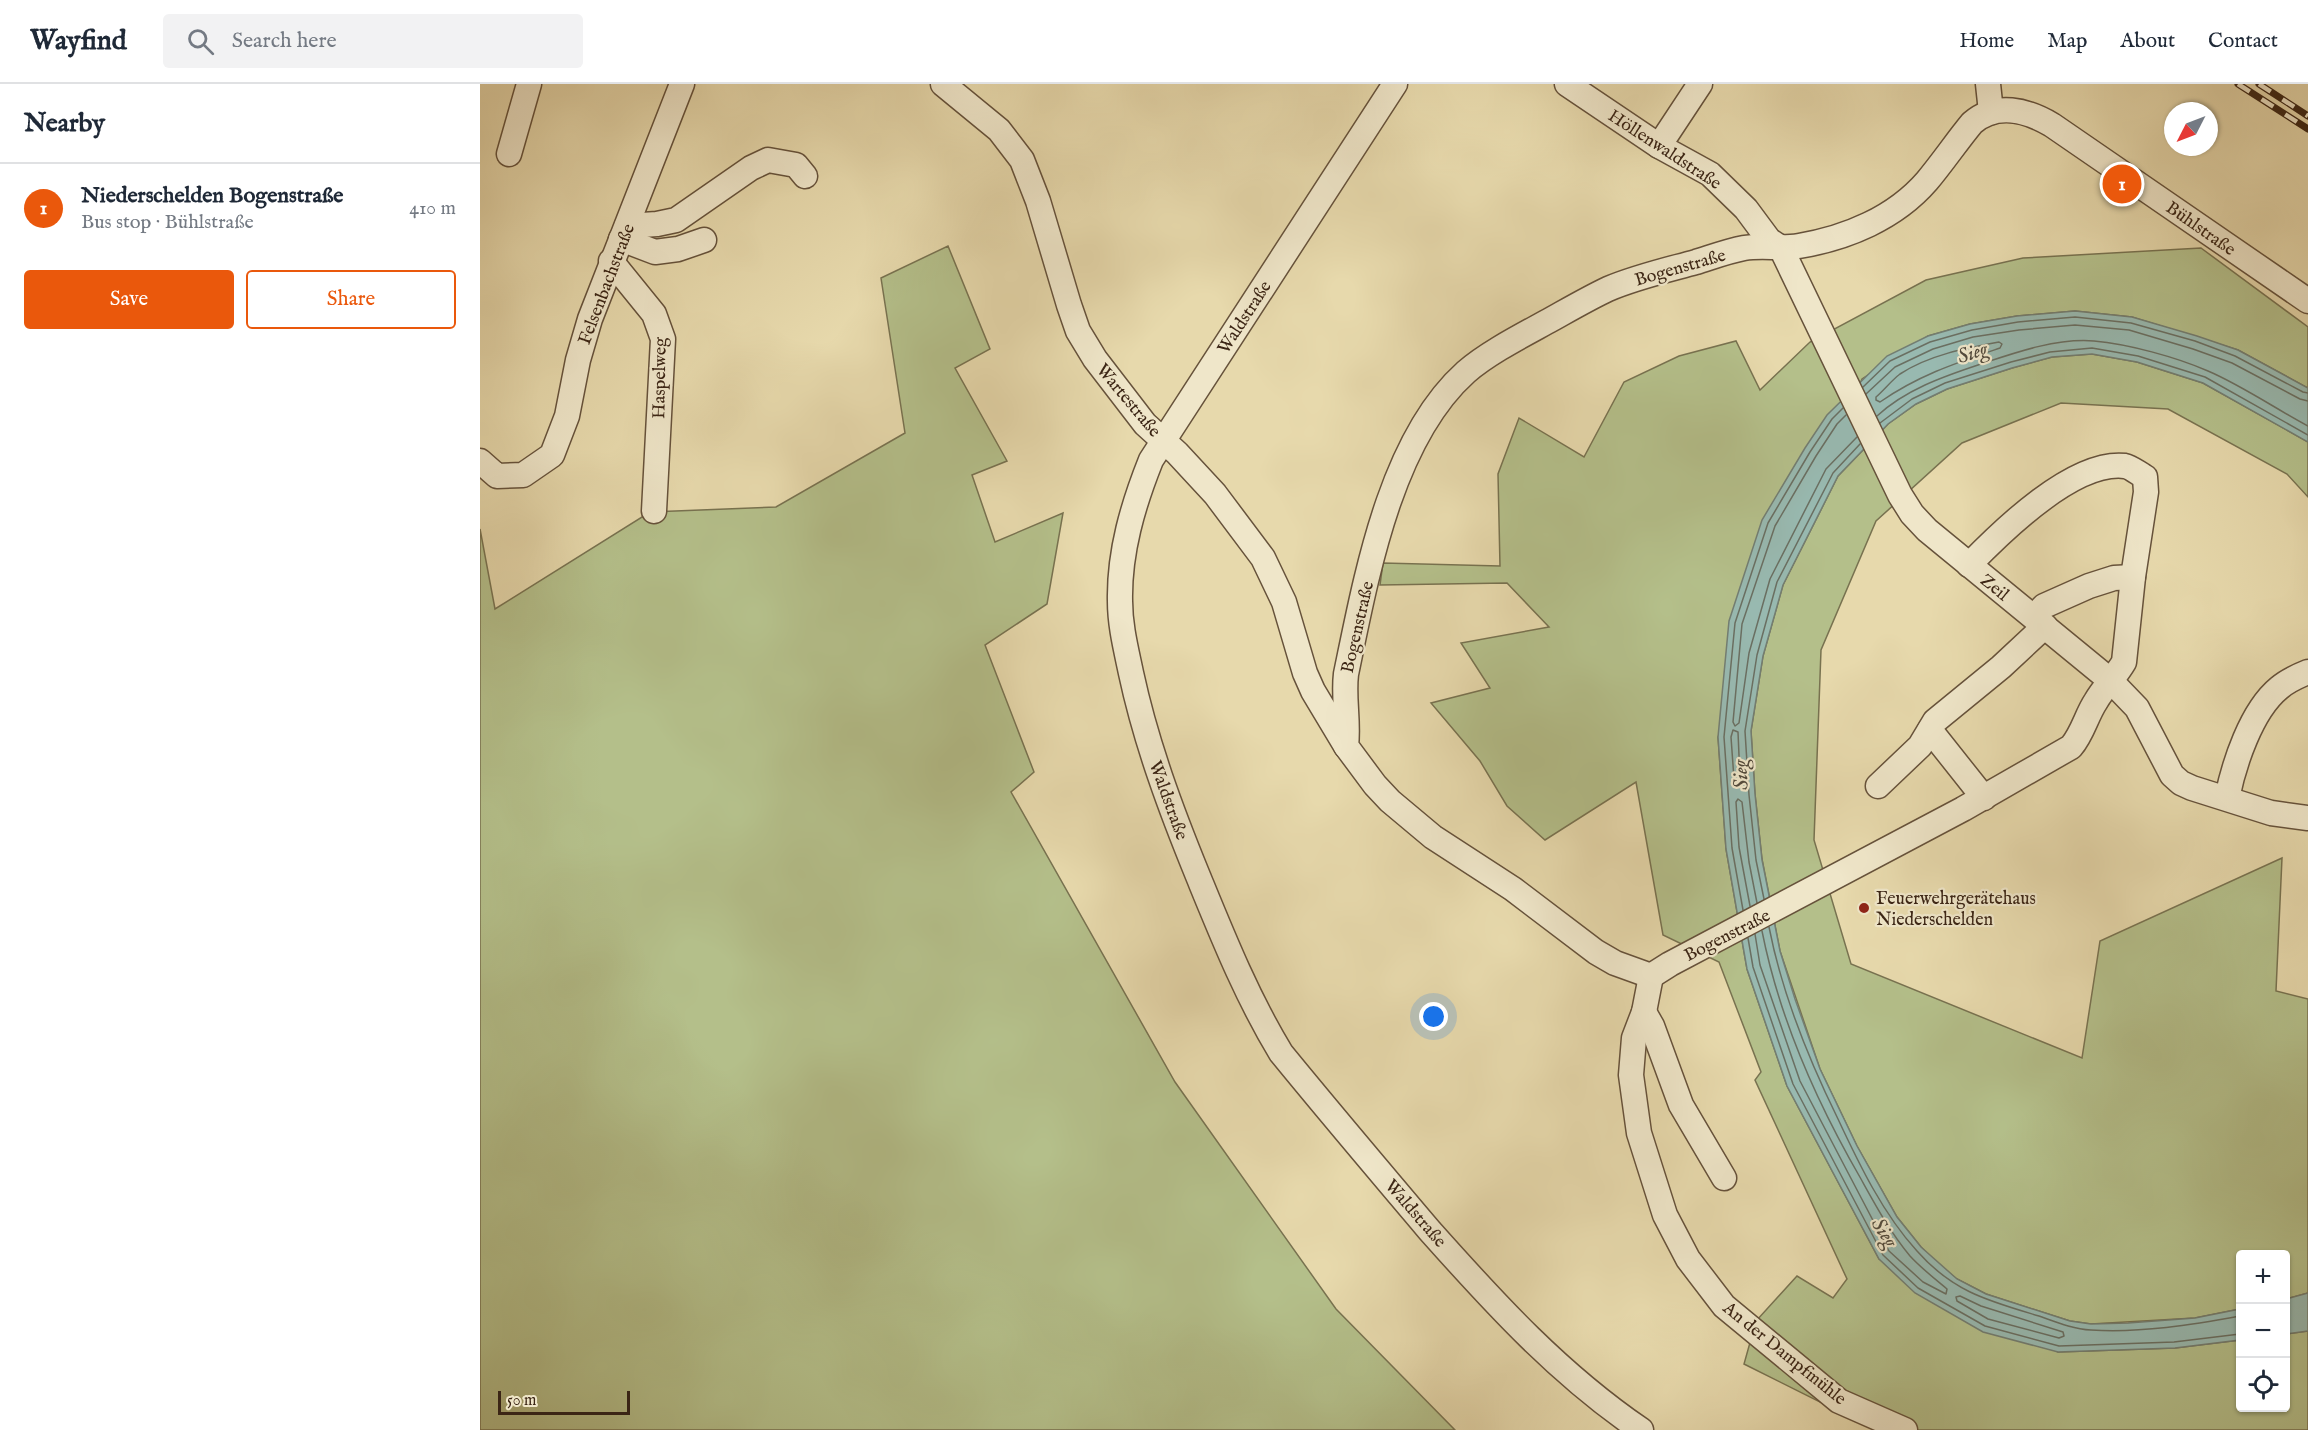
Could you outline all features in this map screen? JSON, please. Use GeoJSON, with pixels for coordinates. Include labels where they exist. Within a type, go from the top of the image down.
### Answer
{"type":"FeatureCollection","features":[{"type":"Feature","properties":{"kind":"street"},"geometry":{"type":"LineString","coordinates":[[509,154],[529,84]]}},
{"type":"Feature","properties":{"kind":"street","name":"Felsenbachstraße"},"geometry":{"type":"LineString","coordinates":[[480,461],[497,476],[523,475],[552,454],[567,416],[578,360],[611,261],[682,84]]}},
{"type":"Feature","properties":{"kind":"street","name":"Wartestraße"},"geometry":{"type":"LineString","coordinates":[[943,84],[999,130],[1022,160],[1038,201],[1068,305],[1078,331],[1102,368],[1145,424],[1178,453],[1215,494],[1263,558],[1284,602],[1305,673],[1313,691],[1346,746]]}},
{"type":"Feature","properties":{"kind":"street","name":"Waldstraße"},"geometry":{"type":"LineString","coordinates":[[1395,84],[1151,460],[1138,494],[1121,568],[1120,602],[1123,635],[1154,760],[1214,914],[1258,1014],[1281,1053],[1474,1281],[1540,1350],[1607,1407],[1641,1430]]}},
{"type":"Feature","properties":{"kind":"street","name":"Höllenwaldstraße"},"geometry":{"type":"LineString","coordinates":[[1566,84],[1659,146],[1710,174],[1746,209],[1770,240],[1781,248]]}},
{"type":"Feature","properties":{"kind":"street"},"geometry":{"type":"LineString","coordinates":[[1659,146],[1700,84]]}},
{"type":"Feature","properties":{"kind":"street"},"geometry":{"type":"LineString","coordinates":[[1988,84],[1991,112]]}},
{"type":"Feature","properties":{"kind":"street","name":"Bühlstraße"},"geometry":{"type":"LineString","coordinates":[[1991,112],[2002,110],[2030,114],[2052,125],[2308,301]]}},
{"type":"Feature","properties":{"kind":"street","name":"Bogenstraße"},"geometry":{"type":"LineString","coordinates":[[1346,746],[1344,693],[1346,674],[1381,523],[1392,489],[1408,455],[1440,401],[1467,371],[1563,313],[1609,289],[1746,248],[1781,248],[1840,235],[1882,218],[1907,200],[1927,180],[1972,123],[1980,116],[1991,112]]}},
{"type":"Feature","properties":{"kind":"street"},"geometry":{"type":"LineString","coordinates":[[624,232],[676,220],[751,168],[768,160],[796,165],[805,176]]}},
{"type":"Feature","properties":{"kind":"street"},"geometry":{"type":"LineString","coordinates":[[624,232],[655,252],[678,249],[704,240]]}},
{"type":"Feature","properties":{"kind":"street","name":"Zeil"},"geometry":{"type":"LineString","coordinates":[[1781,248],[1900,495],[1912,514],[1927,530],[2111,681],[2137,708],[2172,775],[2181,783],[2271,813],[2308,818]]}},
{"type":"Feature","properties":{"kind":"street","name":"Haspelweg"},"geometry":{"type":"LineString","coordinates":[[611,261],[654,314],[663,339],[654,511]]}},
{"type":"Feature","properties":{"kind":"street","name":"Bogenstraße"},"geometry":{"type":"LineString","coordinates":[[1651,976],[1983,798],[2071,747],[2079,738],[2097,699],[2124,662],[2133,577],[2146,492],[2145,477],[2126,466],[2101,468],[2078,476],[2058,488],[2015,522],[1969,565]]}},
{"type":"Feature","properties":{"kind":"street"},"geometry":{"type":"LineString","coordinates":[[1878,786],[1920,746],[1935,721],[2001,667],[2040,622],[2044,606],[2089,586],[2114,579],[2133,577]]}},
{"type":"Feature","properties":{"kind":"street"},"geometry":{"type":"LineString","coordinates":[[2226,798],[2241,750],[2265,703],[2278,688],[2308,672]]}},
{"type":"Feature","properties":{"kind":"street"},"geometry":{"type":"LineString","coordinates":[[1930,730],[1983,798]]}},
{"type":"Feature","properties":{"kind":"street"},"geometry":{"type":"LineString","coordinates":[[1346,746],[1390,801],[1433,837],[1513,889],[1596,951],[1615,963],[1651,976]]}},
{"type":"Feature","properties":{"kind":"street","name":"An der Dampfmühle"},"geometry":{"type":"LineString","coordinates":[[1651,976],[1644,1012],[1634,1038],[1631,1075],[1639,1133],[1665,1215],[1688,1259],[1724,1306],[1839,1401],[1905,1430]]}},
{"type":"Feature","properties":{"kind":"street"},"geometry":{"type":"LineString","coordinates":[[1644,1012],[1653,1026],[1681,1105],[1724,1178]]}},
{"type":"Feature","properties":{"kind":"green space"},"geometry":{"type":"Polygon","coordinates":[[[948,246],[990,349],[955,368],[1007,461],[972,475],[995,542],[1063,513],[1047,604],[985,645],[1034,772],[1011,792],[1175,1082],[1336,1309],[1455,1430],[480,1430],[480,529],[495,609],[650,512],[776,507],[905,433],[881,278],[948,246]]]}},
{"type":"Feature","properties":{"kind":"green space"},"geometry":{"type":"Polygon","coordinates":[[[2201,248],[2308,327],[2308,388],[2238,350],[2132,317],[2075,311],[2017,316],[1970,324],[1928,336],[1862,379],[1718,737],[1726,849],[1747,969],[1787,1086],[1879,1259],[2058,1352],[2175,1348],[2236,1340],[2236,1412],[2290,1412],[2290,1333],[2308,1331],[2308,1430],[1876,1430],[1744,1364],[1756,1321],[1797,1276],[1833,1298],[1847,1279],[1755,1080],[1761,1072],[1719,962],[1663,935],[1636,782],[1545,840],[1507,806],[1480,761],[1431,703],[1490,688],[1461,643],[1549,627],[1507,583],[1380,585],[1383,563],[1500,566],[1498,474],[1519,418],[1584,457],[1624,382],[1679,356],[1736,341],[1760,390],[1810,342],[1926,280],[2023,258],[2201,248]]]}},
{"type":"Feature","properties":{"kind":"green space"},"geometry":{"type":"Polygon","coordinates":[[[2092,354],[2137,362],[2203,383],[2308,442],[2308,497],[2287,474],[2168,409],[2061,403],[1962,443],[1876,521],[1821,650],[1814,840],[1851,964],[2082,1058],[2100,941],[2282,858],[2276,991],[2308,999],[2308,1293],[2290,1298],[2290,1250],[2236,1250],[2236,1310],[2195,1318],[2091,1324],[2070,1321],[1986,1294],[1957,1279],[1921,1247],[1897,1217],[1857,1146],[1820,1069],[1780,951],[1762,859],[1751,731],[1763,656],[1783,585],[1838,476],[1888,424],[1916,404],[1947,389],[2052,357],[2092,354]]]}},
{"type":"Feature","properties":{"kind":"water","name":"Sieg"},"geometry":{"type":"Polygon","coordinates":[[[2075,311],[2132,317],[2238,350],[2308,388],[2308,442],[2203,383],[2137,362],[2092,354],[2052,357],[1947,389],[1916,404],[1888,424],[1838,476],[1783,585],[1763,656],[1751,731],[1762,860],[1780,951],[1820,1069],[1857,1146],[1897,1217],[1921,1247],[1957,1279],[1986,1294],[2070,1321],[2091,1324],[2195,1318],[2236,1310],[2236,1340],[2175,1348],[2058,1352],[1983,1332],[1915,1293],[1879,1259],[1787,1086],[1747,969],[1726,849],[1718,737],[1729,621],[1762,520],[1827,415],[1887,356],[1928,336],[1970,324],[2017,316],[2075,311]]]}},
{"type":"Feature","properties":{"kind":"water"},"geometry":{"type":"Polygon","coordinates":[[[2308,1293],[2308,1331],[2290,1333],[2290,1298],[2308,1293]]]}},
{"type":"Feature","properties":{"kind":"railway"},"geometry":{"type":"LineString","coordinates":[[2238,84],[2308,129]]}},
{"type":"Feature","properties":{"kind":"railway"},"geometry":{"type":"LineString","coordinates":[[2259,84],[2308,116]]}},
{"type":"Feature","properties":{"kind":"place","name":"Niederschelden Bogenstraße"},"geometry":{"type":"Point","coordinates":[2122,184]}},
{"type":"Feature","properties":{"kind":"place","name":"Feuerwehrgerätehaus Niederschelden"},"geometry":{"type":"Point","coordinates":[1864,908]}}]}
